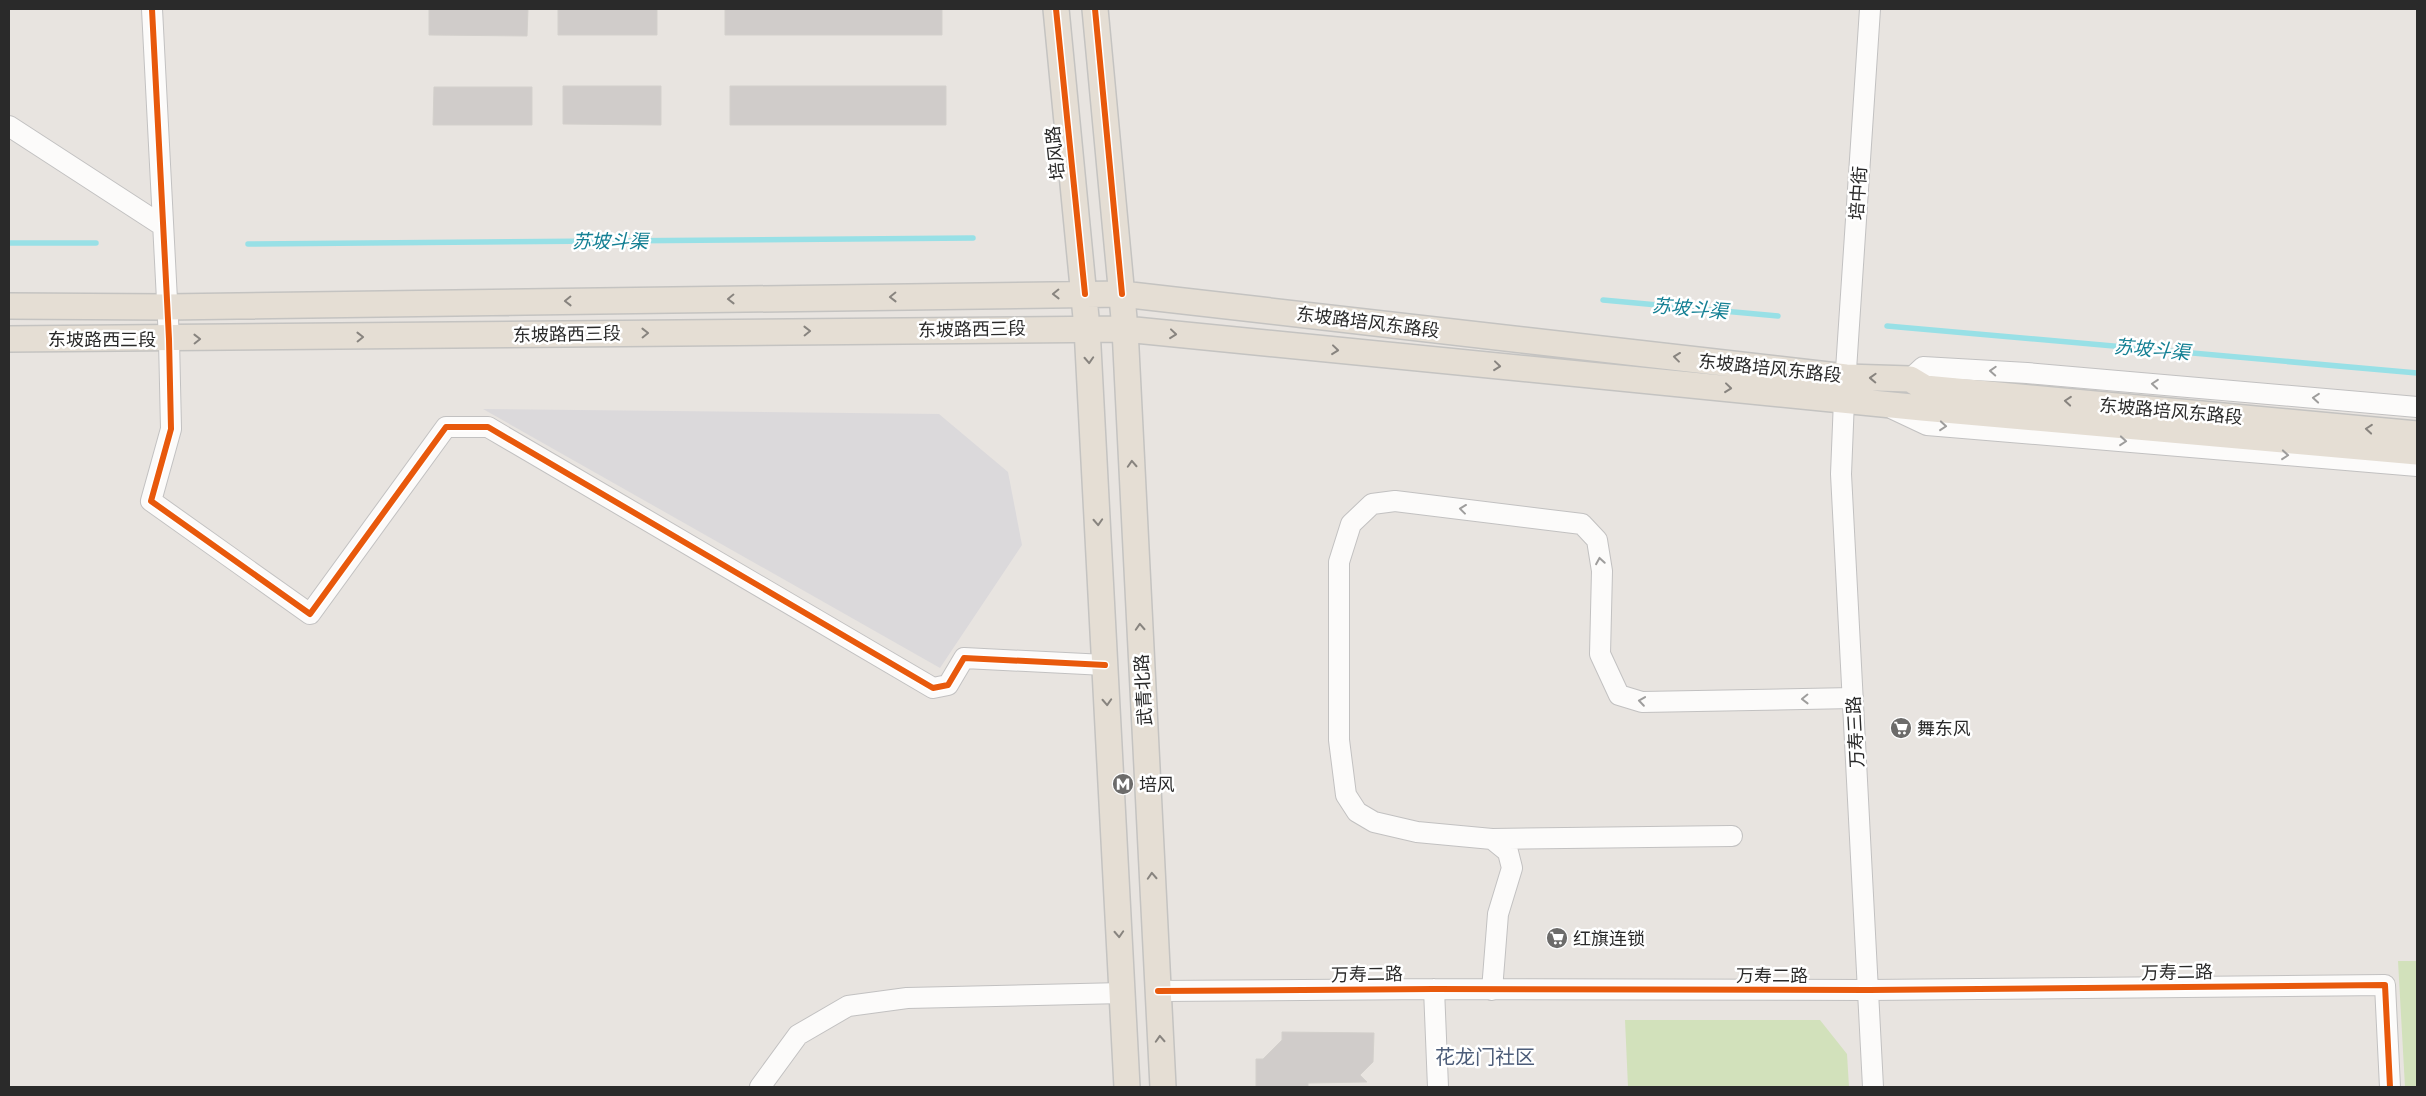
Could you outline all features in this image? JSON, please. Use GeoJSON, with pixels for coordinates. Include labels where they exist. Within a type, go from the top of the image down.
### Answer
{"type":"FeatureCollection","features":[{"type":"Feature","properties":{"kind":"main road","name":"培风路"},"geometry":{"type":"LineString","coordinates":[[1056,9],[1085,294]]}},
{"type":"Feature","properties":{"kind":"main road"},"geometry":{"type":"LineString","coordinates":[[1095,9],[1122,294]]}},
{"type":"Feature","properties":{"kind":"main road","name":"武青北路"},"geometry":{"type":"LineString","coordinates":[[1085,294],[1127,1087]]}},
{"type":"Feature","properties":{"kind":"main road","name":"东坡路西三段"},"geometry":{"type":"LineString","coordinates":[[9,306],[167,307],[1122,294]]}},
{"type":"Feature","properties":{"kind":"main road","name":"武青北路"},"geometry":{"type":"LineString","coordinates":[[1122,294],[1163,1087]]}},
{"type":"Feature","properties":{"kind":"main road","name":"东坡路培风东路段"},"geometry":{"type":"LineString","coordinates":[[1122,294],[1845,388],[1882,404],[2417,452]]}},
{"type":"Feature","properties":{"kind":"main road","name":"东坡路西三段"},"geometry":{"type":"LineString","coordinates":[[9,339],[1125,329]]}},
{"type":"Feature","properties":{"kind":"main road","name":"东坡路培风东路段"},"geometry":{"type":"LineString","coordinates":[[1125,329],[1845,388],[1910,379],[1925,388],[2417,434]]}},
{"type":"Feature","properties":{"kind":"street"},"geometry":{"type":"LineString","coordinates":[[152,9],[169,339],[171,429],[151,501],[310,614],[446,427],[488,427],[933,688],[948,685],[964,658],[1105,665]]}},
{"type":"Feature","properties":{"kind":"street","name":"培中街"},"geometry":{"type":"LineString","coordinates":[[1845,388],[1870,9]]}},
{"type":"Feature","properties":{"kind":"street"},"geometry":{"type":"LineString","coordinates":[[9,126],[163,226]]}},
{"type":"Feature","properties":{"kind":"street"},"geometry":{"type":"LineString","coordinates":[[1910,379],[1923,367],[1932,367],[2027,373],[2417,407]]}},
{"type":"Feature","properties":{"kind":"street","name":"万寿三路"},"geometry":{"type":"LineString","coordinates":[[1845,388],[1842,474],[1873,1087]]}},
{"type":"Feature","properties":{"kind":"street"},"geometry":{"type":"LineString","coordinates":[[1882,404],[1927,425],[2417,466]]}},
{"type":"Feature","properties":{"kind":"street"},"geometry":{"type":"LineString","coordinates":[[1732,836],[1492,839],[1417,832],[1374,822],[1357,812],[1346,795],[1339,740],[1338,562],[1351,524],[1372,504],[1395,501],[1582,524],[1597,540],[1602,571],[1600,654],[1619,694],[1642,702],[1854,698]]}},
{"type":"Feature","properties":{"kind":"street"},"geometry":{"type":"LineString","coordinates":[[1492,839],[1508,852],[1512,868],[1498,914],[1492,990]]}},
{"type":"Feature","properties":{"kind":"street","name":"万寿二路"},"geometry":{"type":"LineString","coordinates":[[1158,991],[1434,989],[1869,990],[2385,985],[2390,1087]]}},
{"type":"Feature","properties":{"kind":"street"},"geometry":{"type":"LineString","coordinates":[[1434,989],[1438,1087]]}},
{"type":"Feature","properties":{"kind":"street"},"geometry":{"type":"LineString","coordinates":[[760,1087],[798,1035],[848,1006],[907,998],[1123,993]]}},
{"type":"Feature","properties":{"kind":"shaded area"},"geometry":{"type":"Polygon","coordinates":[[[483,409],[939,414],[1008,472],[1022,545],[940,668],[483,409]]]}},
{"type":"Feature","properties":{"kind":"green space"},"geometry":{"type":"Polygon","coordinates":[[[2398,961],[2417,961],[2417,1087],[2405,1087],[2398,961]]]}},
{"type":"Feature","properties":{"kind":"green space"},"geometry":{"type":"Polygon","coordinates":[[[1625,1020],[1820,1020],[1847,1054],[1849,1087],[1628,1087],[1625,1020]]]}},
{"type":"Feature","properties":{"kind":"building"},"geometry":{"type":"Polygon","coordinates":[[[429,9],[528,9],[527,36],[429,35],[429,9]]]}},
{"type":"Feature","properties":{"kind":"building"},"geometry":{"type":"Polygon","coordinates":[[[558,9],[657,9],[657,35],[558,35],[558,9]]]}},
{"type":"Feature","properties":{"kind":"building"},"geometry":{"type":"Polygon","coordinates":[[[725,9],[942,9],[942,35],[725,35],[725,9]]]}},
{"type":"Feature","properties":{"kind":"building"},"geometry":{"type":"Polygon","coordinates":[[[563,86],[661,86],[661,125],[563,124],[563,86]]]}},
{"type":"Feature","properties":{"kind":"building"},"geometry":{"type":"Polygon","coordinates":[[[730,86],[946,86],[946,125],[730,125],[730,86]]]}},
{"type":"Feature","properties":{"kind":"building"},"geometry":{"type":"Polygon","coordinates":[[[434,87],[532,87],[532,125],[433,125],[434,87]]]}},
{"type":"Feature","properties":{"kind":"building"},"geometry":{"type":"Polygon","coordinates":[[[1282,1032],[1374,1033],[1373,1062],[1360,1075],[1367,1082],[1308,1083],[1308,1087],[1256,1087],[1256,1059],[1263,1059],[1282,1040],[1282,1032]]]}},
{"type":"Feature","properties":{"kind":"waterway","name":"苏坡斗渠"},"geometry":{"type":"LineString","coordinates":[[248,244],[973,238]]}},
{"type":"Feature","properties":{"kind":"waterway","name":"苏坡斗渠"},"geometry":{"type":"LineString","coordinates":[[9,243],[96,243]]}},
{"type":"Feature","properties":{"kind":"waterway","name":"苏坡斗渠"},"geometry":{"type":"LineString","coordinates":[[1603,300],[1778,316]]}},
{"type":"Feature","properties":{"kind":"waterway","name":"苏坡斗渠"},"geometry":{"type":"LineString","coordinates":[[1887,326],[2417,373]]}},
{"type":"Feature","properties":{"kind":"cycle path"},"geometry":{"type":"LineString","coordinates":[[152,9],[169,339],[171,429],[151,501],[310,614],[446,427],[488,427],[933,688],[948,685],[964,658],[1105,665]]}},
{"type":"Feature","properties":{"kind":"cycle path"},"geometry":{"type":"LineString","coordinates":[[1056,9],[1085,294]]}},
{"type":"Feature","properties":{"kind":"cycle path"},"geometry":{"type":"LineString","coordinates":[[1095,9],[1122,294]]}},
{"type":"Feature","properties":{"kind":"cycle path"},"geometry":{"type":"LineString","coordinates":[[1158,991],[1434,989],[1869,990],[2385,985],[2390,1087]]}},
{"type":"Feature","properties":{"kind":"place","name":"舞东风"},"geometry":{"type":"Point","coordinates":[1901,728]}},
{"type":"Feature","properties":{"kind":"place","name":"培风"},"geometry":{"type":"Point","coordinates":[1123,784]}},
{"type":"Feature","properties":{"kind":"place","name":"红旗连锁"},"geometry":{"type":"Point","coordinates":[1557,938]}},
{"type":"Feature","properties":{"kind":"district","name":"花龙门社区"},"geometry":{"type":"Point","coordinates":[1485,1056]}}]}
